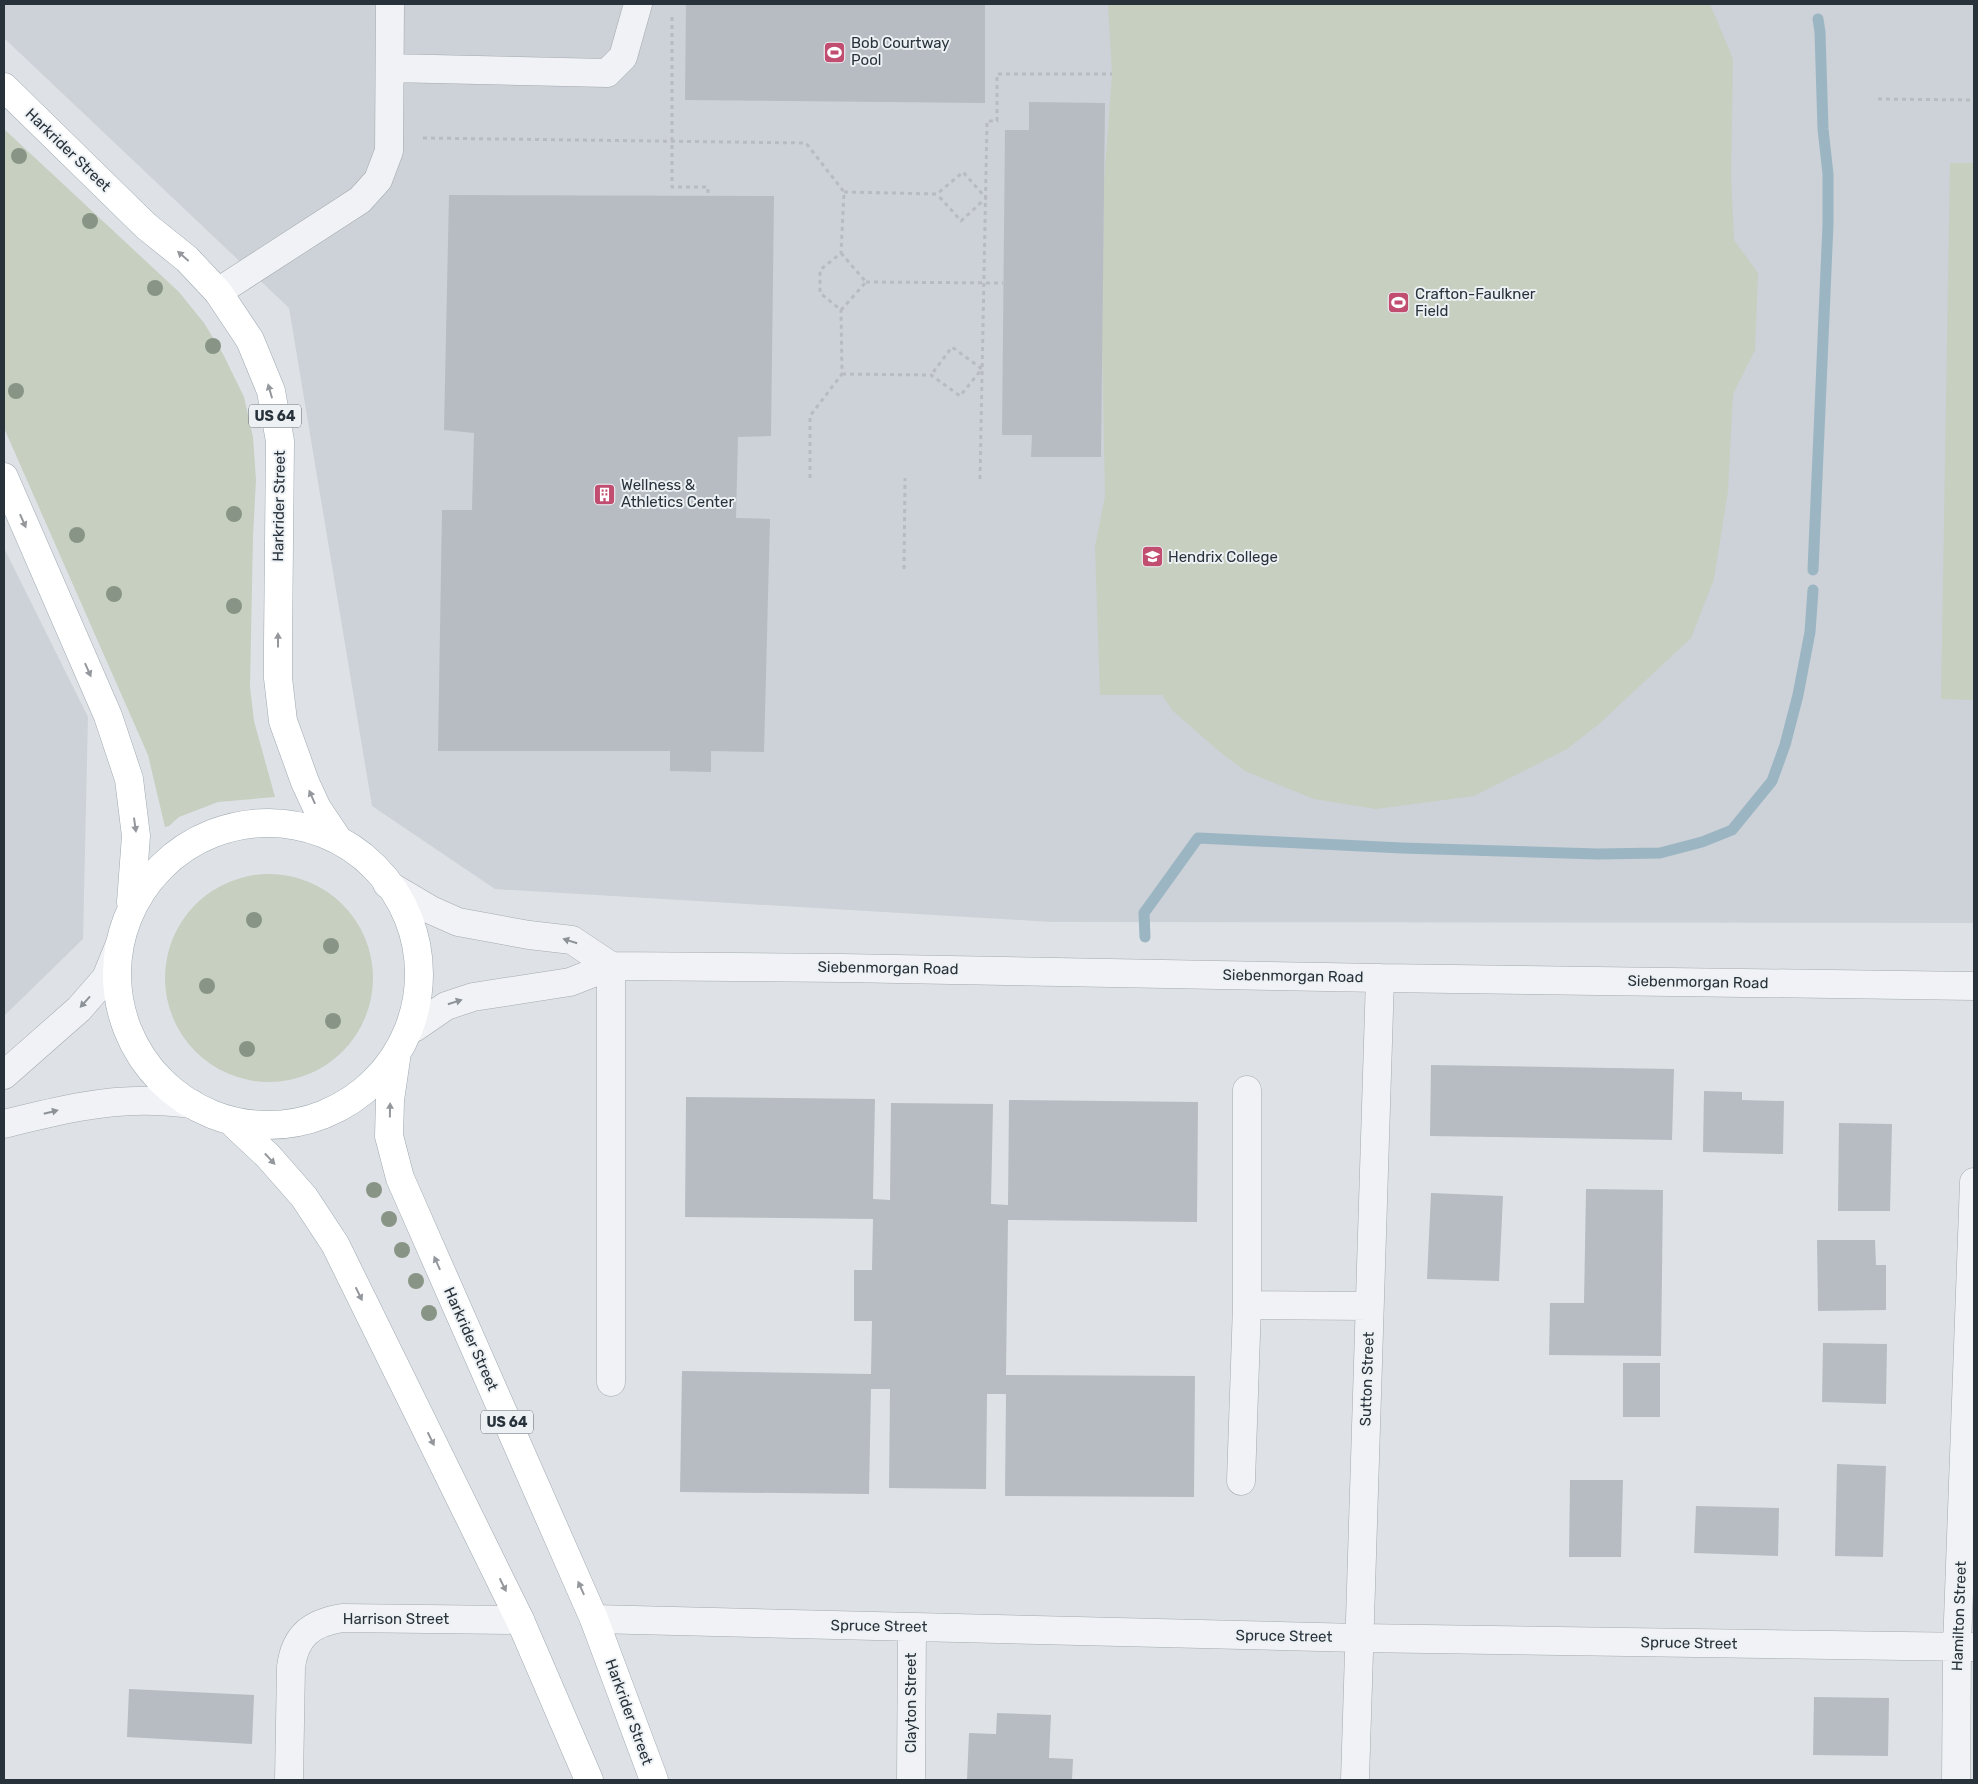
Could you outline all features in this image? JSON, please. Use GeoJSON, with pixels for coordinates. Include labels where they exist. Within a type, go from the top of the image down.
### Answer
{"type":"FeatureCollection","features":[{"type":"Feature","properties":{"kind":"main road","name":"Harkrider Street"},"geometry":{"type":"LineString","coordinates":[[4,87],[146,226],[187,259],[218,292],[250,340],[271,390],[280,441],[278,678],[283,721],[305,782],[317,808],[337,838]]}},
{"type":"Feature","properties":{"kind":"main road"},"geometry":{"type":"LineString","coordinates":[[4,477],[108,716],[129,779],[136,836],[131,902]]}},
{"type":"Feature","properties":{"kind":"main road"},"geometry":{"type":"LineString","coordinates":[[235,1125],[277,1125],[316,1118],[349,1103],[372,1084],[396,1059],[414,1028],[420,999],[420,965],[408,921],[387,884],[360,858],[337,838],[308,826],[272,825],[233,828],[200,838],[179,849],[156,868],[131,902],[123,923],[119,946],[120,999],[131,1041],[157,1077],[192,1104],[235,1125],[268,1156],[304,1197],[335,1244],[520,1620],[589,1780]]}},
{"type":"Feature","properties":{"kind":"main road","name":"Harkrider Street"},"geometry":{"type":"LineString","coordinates":[[396,1059],[390,1100],[389,1136],[400,1178],[594,1619],[654,1780]]}},
{"type":"Feature","properties":{"kind":"street"},"geometry":{"type":"LineString","coordinates":[[218,292],[360,200],[378,180],[389,151],[390,4]]}},
{"type":"Feature","properties":{"kind":"street"},"geometry":{"type":"LineString","coordinates":[[390,68],[607,73],[623,57],[638,4]]}},
{"type":"Feature","properties":{"kind":"street"},"geometry":{"type":"LineString","coordinates":[[387,884],[431,910],[458,922],[512,933],[572,940],[611,966],[611,1382]]}},
{"type":"Feature","properties":{"kind":"street"},"geometry":{"type":"LineString","coordinates":[[4,1075],[84,1003],[106,978],[119,946]]}},
{"type":"Feature","properties":{"kind":"street","name":"Siebenmorgan Road"},"geometry":{"type":"LineString","coordinates":[[414,1028],[446,1006],[473,997],[570,982],[611,966],[947,969],[1380,978],[1974,986]]}},
{"type":"Feature","properties":{"kind":"street","name":"Sutton Street"},"geometry":{"type":"LineString","coordinates":[[1355,1780],[1380,978]]}},
{"type":"Feature","properties":{"kind":"street"},"geometry":{"type":"LineString","coordinates":[[1241,1481],[1247,1304],[1247,1090]]}},
{"type":"Feature","properties":{"kind":"street"},"geometry":{"type":"LineString","coordinates":[[4,1124],[60,1110],[107,1104],[152,1101],[192,1104]]}},
{"type":"Feature","properties":{"kind":"street","name":"Hamilton Street"},"geometry":{"type":"LineString","coordinates":[[1956,1780],[1966,1647],[1974,1182]]}},
{"type":"Feature","properties":{"kind":"street"},"geometry":{"type":"LineString","coordinates":[[1247,1304],[1370,1306]]}},
{"type":"Feature","properties":{"kind":"street","name":"Harrison Street"},"geometry":{"type":"LineString","coordinates":[[289,1780],[292,1658],[299,1641],[305,1633],[321,1622],[342,1618],[520,1620]]}},
{"type":"Feature","properties":{"kind":"street","name":"Spruce Street"},"geometry":{"type":"LineString","coordinates":[[594,1619],[1359,1638],[1966,1647]]}},
{"type":"Feature","properties":{"kind":"street","name":"Clayton Street"},"geometry":{"type":"LineString","coordinates":[[911,1780],[912,1627]]}},
{"type":"Feature","properties":{"kind":"path"},"geometry":{"type":"LineString","coordinates":[[672,14],[672,187],[708,187],[708,196]]}},
{"type":"Feature","properties":{"kind":"path"},"geometry":{"type":"LineString","coordinates":[[980,479],[987,121],[997,121],[997,74],[1112,74]]}},
{"type":"Feature","properties":{"kind":"path"},"geometry":{"type":"LineString","coordinates":[[1878,99],[1974,100]]}},
{"type":"Feature","properties":{"kind":"path"},"geometry":{"type":"LineString","coordinates":[[420,138],[806,143],[844,192],[841,253],[866,282]]}},
{"type":"Feature","properties":{"kind":"path"},"geometry":{"type":"LineString","coordinates":[[844,192],[937,194],[963,172],[986,198]]}},
{"type":"Feature","properties":{"kind":"path"},"geometry":{"type":"LineString","coordinates":[[937,194],[961,221],[986,198]]}},
{"type":"Feature","properties":{"kind":"path"},"geometry":{"type":"LineString","coordinates":[[841,253],[820,270],[820,294],[841,310]]}},
{"type":"Feature","properties":{"kind":"path"},"geometry":{"type":"LineString","coordinates":[[810,478],[810,416],[842,374],[841,310],[866,282],[1003,283]]}},
{"type":"Feature","properties":{"kind":"path"},"geometry":{"type":"LineString","coordinates":[[931,375],[952,347],[982,368]]}},
{"type":"Feature","properties":{"kind":"path"},"geometry":{"type":"LineString","coordinates":[[842,374],[931,375],[960,396],[982,368]]}},
{"type":"Feature","properties":{"kind":"path"},"geometry":{"type":"LineString","coordinates":[[904,569],[905,478]]}},
{"type":"Feature","properties":{"kind":"shaded area","name":"Hendrix College"},"geometry":{"type":"Polygon","coordinates":[[[4,4],[1974,4],[1974,923],[1052,922],[495,889],[372,806],[289,308],[4,38],[4,4]]]}},
{"type":"Feature","properties":{"kind":"shaded area"},"geometry":{"type":"Polygon","coordinates":[[[4,548],[88,717],[83,939],[4,1016],[4,548]]]}},
{"type":"Feature","properties":{"kind":"green space"},"geometry":{"type":"Polygon","coordinates":[[[1108,4],[1710,4],[1733,59],[1731,176],[1734,240],[1758,273],[1755,350],[1733,394],[1728,491],[1714,579],[1691,638],[1599,724],[1567,749],[1474,796],[1376,809],[1314,799],[1245,771],[1173,711],[1162,695],[1100,695],[1095,547],[1105,496],[1102,340],[1104,184],[1112,74],[1108,4]]]}},
{"type":"Feature","properties":{"kind":"green space"},"geometry":{"type":"Polygon","coordinates":[[[4,129],[179,292],[204,323],[223,354],[244,397],[253,437],[256,480],[250,687],[254,721],[275,797],[218,802],[179,817],[169,826],[165,827],[148,755],[4,428],[4,129]]]}},
{"type":"Feature","properties":{"kind":"green space"},"geometry":{"type":"Polygon","coordinates":[[[1950,163],[1974,163],[1974,700],[1941,699],[1950,163]]]}},
{"type":"Feature","properties":{"kind":"green space"},"geometry":{"type":"Polygon","coordinates":[[[269,874],[289,876],[309,882],[335,898],[349,912],[365,938],[371,958],[373,978],[371,998],[365,1018],[349,1044],[335,1058],[309,1074],[289,1080],[269,1082],[249,1080],[229,1074],[203,1058],[189,1044],[173,1018],[167,998],[165,978],[167,958],[173,938],[189,912],[203,898],[229,882],[249,876],[269,874]]]}},
{"type":"Feature","properties":{"kind":"building","name":"Bob Courtway Pool"},"geometry":{"type":"Polygon","coordinates":[[[686,4],[985,4],[985,103],[685,100],[686,4]]]}},
{"type":"Feature","properties":{"kind":"building"},"geometry":{"type":"Polygon","coordinates":[[[1029,102],[1105,103],[1101,457],[1031,457],[1032,435],[1002,435],[1005,130],[1029,130],[1029,102]]]}},
{"type":"Feature","properties":{"kind":"building","name":"Wellness & Athletics Center"},"geometry":{"type":"Polygon","coordinates":[[[449,195],[774,196],[771,436],[738,437],[736,518],[770,519],[764,752],[711,751],[711,772],[670,771],[670,751],[438,751],[442,510],[472,510],[474,433],[444,430],[449,195]]]}},
{"type":"Feature","properties":{"kind":"building"},"geometry":{"type":"Polygon","coordinates":[[[1431,1065],[1674,1069],[1672,1140],[1430,1136],[1431,1065]]]}},
{"type":"Feature","properties":{"kind":"building"},"geometry":{"type":"Polygon","coordinates":[[[1704,1091],[1742,1092],[1742,1100],[1784,1101],[1783,1154],[1703,1152],[1704,1091]]]}},
{"type":"Feature","properties":{"kind":"building"},"geometry":{"type":"Polygon","coordinates":[[[686,1097],[875,1099],[873,1199],[890,1200],[891,1103],[993,1104],[991,1204],[1008,1205],[1009,1100],[1198,1102],[1197,1222],[1008,1220],[1006,1375],[1195,1376],[1194,1497],[1005,1496],[1006,1394],[987,1394],[986,1489],[889,1488],[890,1389],[871,1389],[869,1494],[680,1492],[682,1371],[871,1374],[872,1321],[854,1321],[854,1270],[872,1270],[873,1219],[685,1217],[686,1097]]]}},
{"type":"Feature","properties":{"kind":"building"},"geometry":{"type":"Polygon","coordinates":[[[1839,1123],[1892,1124],[1890,1211],[1838,1211],[1839,1123]]]}},
{"type":"Feature","properties":{"kind":"building"},"geometry":{"type":"Polygon","coordinates":[[[1586,1189],[1663,1190],[1661,1356],[1549,1355],[1550,1303],[1584,1303],[1586,1189]]]}},
{"type":"Feature","properties":{"kind":"building"},"geometry":{"type":"Polygon","coordinates":[[[1431,1193],[1503,1196],[1499,1281],[1427,1279],[1431,1193]]]}},
{"type":"Feature","properties":{"kind":"building"},"geometry":{"type":"Polygon","coordinates":[[[1817,1240],[1875,1240],[1876,1265],[1886,1265],[1886,1310],[1818,1311],[1817,1240]]]}},
{"type":"Feature","properties":{"kind":"building"},"geometry":{"type":"Polygon","coordinates":[[[1823,1343],[1887,1344],[1886,1404],[1822,1402],[1823,1343]]]}},
{"type":"Feature","properties":{"kind":"building"},"geometry":{"type":"Polygon","coordinates":[[[1623,1363],[1660,1363],[1660,1417],[1623,1417],[1623,1363]]]}},
{"type":"Feature","properties":{"kind":"building"},"geometry":{"type":"Polygon","coordinates":[[[1837,1464],[1886,1466],[1883,1557],[1835,1556],[1837,1464]]]}},
{"type":"Feature","properties":{"kind":"building"},"geometry":{"type":"Polygon","coordinates":[[[1570,1480],[1623,1480],[1621,1557],[1569,1557],[1570,1480]]]}},
{"type":"Feature","properties":{"kind":"building"},"geometry":{"type":"Polygon","coordinates":[[[1696,1506],[1779,1508],[1778,1556],[1694,1553],[1696,1506]]]}},
{"type":"Feature","properties":{"kind":"building"},"geometry":{"type":"Polygon","coordinates":[[[129,1689],[254,1695],[252,1744],[127,1737],[129,1689]]]}},
{"type":"Feature","properties":{"kind":"building"},"geometry":{"type":"Polygon","coordinates":[[[1814,1697],[1889,1698],[1888,1756],[1813,1755],[1814,1697]]]}},
{"type":"Feature","properties":{"kind":"building"},"geometry":{"type":"Polygon","coordinates":[[[997,1713],[1051,1715],[1049,1758],[1073,1759],[1072,1780],[967,1780],[969,1733],[996,1734],[997,1713]]]}},
{"type":"Feature","properties":{"kind":"waterway"},"geometry":{"type":"LineString","coordinates":[[1813,570],[1828,224],[1828,174],[1823,129],[1818,19]]}},
{"type":"Feature","properties":{"kind":"waterway"},"geometry":{"type":"LineString","coordinates":[[1145,937],[1144,913],[1198,838],[1402,848],[1598,854],[1660,853],[1702,842],[1732,830],[1772,781],[1785,745],[1798,695],[1810,632],[1813,590]]}},
{"type":"Feature","properties":{"kind":"place","name":"Bob Courtway Pool"},"geometry":{"type":"Point","coordinates":[835,52]}},
{"type":"Feature","properties":{"kind":"place","name":"Crafton-Faulkner Field"},"geometry":{"type":"Point","coordinates":[1399,303]}},
{"type":"Feature","properties":{"kind":"place","name":"Wellness & Athletics Center"},"geometry":{"type":"Point","coordinates":[605,494]}},
{"type":"Feature","properties":{"kind":"place","name":"Hendrix College"},"geometry":{"type":"Point","coordinates":[1152,557]}}]}
